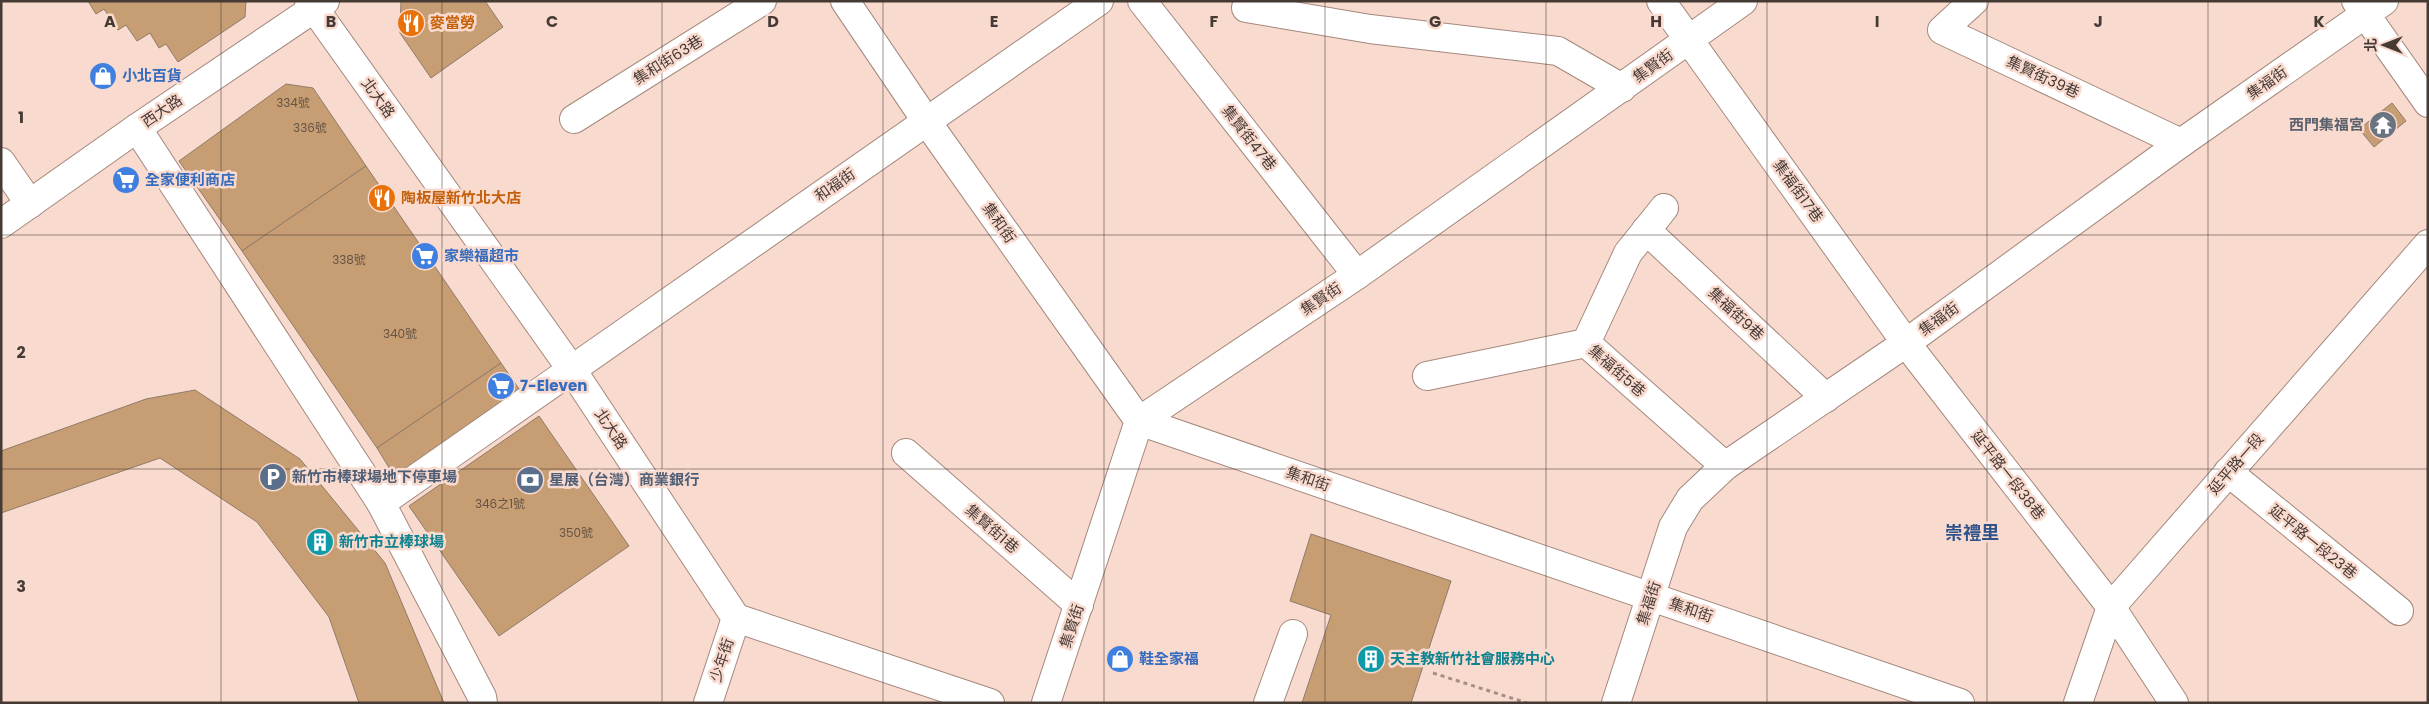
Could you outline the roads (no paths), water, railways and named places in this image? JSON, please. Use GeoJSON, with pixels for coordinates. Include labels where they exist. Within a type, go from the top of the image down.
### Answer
{"type":"FeatureCollection","features":[{"type":"Feature","properties":{"kind":"street","name":"集和街63巷"},"geometry":{"type":"LineString","coordinates":[[574,118],[762,1]]}},
{"type":"Feature","properties":{"kind":"street","name":"集和街"},"geometry":{"type":"LineString","coordinates":[[845,1],[926,122],[1139,421],[1960,703]]}},
{"type":"Feature","properties":{"kind":"street","name":"和福街"},"geometry":{"type":"LineString","coordinates":[[381,503],[1099,1]]}},
{"type":"Feature","properties":{"kind":"street","name":"集賢街47巷"},"geometry":{"type":"LineString","coordinates":[[1142,1],[1357,275]]}},
{"type":"Feature","properties":{"kind":"street"},"geometry":{"type":"LineString","coordinates":[[1661,1],[1690,40]]}},
{"type":"Feature","properties":{"kind":"street","name":"集賢街"},"geometry":{"type":"LineString","coordinates":[[1046,703],[1139,421],[1357,275],[1743,1]]}},
{"type":"Feature","properties":{"kind":"street","name":"集賢街39巷"},"geometry":{"type":"LineString","coordinates":[[1974,1],[1942,30],[2181,143]]}},
{"type":"Feature","properties":{"kind":"street","name":"西大路"},"geometry":{"type":"LineString","coordinates":[[1,224],[316,4]]}},
{"type":"Feature","properties":{"kind":"street","name":"北大路"},"geometry":{"type":"LineString","coordinates":[[316,4],[572,370],[736,618]]}},
{"type":"Feature","properties":{"kind":"street"},"geometry":{"type":"LineString","coordinates":[[2369,6],[2428,103]]}},
{"type":"Feature","properties":{"kind":"street","name":"集福街"},"geometry":{"type":"LineString","coordinates":[[1616,703],[1673,527],[1690,500],[1725,466],[1906,343],[2369,6]]}},
{"type":"Feature","properties":{"kind":"street"},"geometry":{"type":"LineString","coordinates":[[1246,8],[1370,29],[1558,51],[1622,88]]}},
{"type":"Feature","properties":{"kind":"street","name":"集福街17巷"},"geometry":{"type":"LineString","coordinates":[[1690,40],[1906,343]]}},
{"type":"Feature","properties":{"kind":"street"},"geometry":{"type":"LineString","coordinates":[[137,128],[381,503],[482,697],[483,703]]}},
{"type":"Feature","properties":{"kind":"street"},"geometry":{"type":"LineString","coordinates":[[1,162],[30,204]]}},
{"type":"Feature","properties":{"kind":"street"},"geometry":{"type":"LineString","coordinates":[[1586,344],[1628,253],[1664,208]]}},
{"type":"Feature","properties":{"kind":"street","name":"集福街9巷"},"geometry":{"type":"LineString","coordinates":[[1646,230],[1826,398]]}},
{"type":"Feature","properties":{"kind":"street","name":"延平路一段"},"geometry":{"type":"LineString","coordinates":[[2078,703],[2110,608],[2428,244]]}},
{"type":"Feature","properties":{"kind":"street","name":"延平路一段38巷"},"geometry":{"type":"LineString","coordinates":[[1906,343],[2110,608],[2174,703]]}},
{"type":"Feature","properties":{"kind":"street","name":"集福街5巷"},"geometry":{"type":"LineString","coordinates":[[1427,376],[1586,344],[1725,466]]}},
{"type":"Feature","properties":{"kind":"street","name":"集賢街1巷"},"geometry":{"type":"LineString","coordinates":[[906,452],[1079,605]]}},
{"type":"Feature","properties":{"kind":"street","name":"延平路一段23巷"},"geometry":{"type":"LineString","coordinates":[[2228,472],[2399,611]]}},
{"type":"Feature","properties":{"kind":"street"},"geometry":{"type":"LineString","coordinates":[[736,618],[990,703]]}},
{"type":"Feature","properties":{"kind":"street","name":"少年街"},"geometry":{"type":"LineString","coordinates":[[708,703],[736,618]]}},
{"type":"Feature","properties":{"kind":"street"},"geometry":{"type":"LineString","coordinates":[[1268,703],[1293,634]]}},
{"type":"Feature","properties":{"kind":"place","name":"麥當勞"},"geometry":{"type":"Point","coordinates":[411,23]}},
{"type":"Feature","properties":{"kind":"place","name":"小北百貨"},"geometry":{"type":"Point","coordinates":[103,76]}},
{"type":"Feature","properties":{"kind":"place","name":"西門集福宮"},"geometry":{"type":"Point","coordinates":[2383,125]}},
{"type":"Feature","properties":{"kind":"place","name":"全家便利商店"},"geometry":{"type":"Point","coordinates":[126,180]}},
{"type":"Feature","properties":{"kind":"place","name":"陶板屋新竹北大店"},"geometry":{"type":"Point","coordinates":[382,198]}},
{"type":"Feature","properties":{"kind":"place","name":"家樂福超市"},"geometry":{"type":"Point","coordinates":[425,256]}},
{"type":"Feature","properties":{"kind":"place","name":"7-Eleven"},"geometry":{"type":"Point","coordinates":[501,386]}},
{"type":"Feature","properties":{"kind":"place","name":"新竹市棒球場地下停車場"},"geometry":{"type":"Point","coordinates":[273,477]}},
{"type":"Feature","properties":{"kind":"place","name":"星展（台灣）商業銀行"},"geometry":{"type":"Point","coordinates":[530,480]}},
{"type":"Feature","properties":{"kind":"place","name":"新竹市立棒球場"},"geometry":{"type":"Point","coordinates":[320,542]}},
{"type":"Feature","properties":{"kind":"place","name":"鞋全家福"},"geometry":{"type":"Point","coordinates":[1120,659]}},
{"type":"Feature","properties":{"kind":"place","name":"天主教新竹社會服務中心"},"geometry":{"type":"Point","coordinates":[1371,659]}},
{"type":"Feature","properties":{"kind":"district","name":"崇禮里"},"geometry":{"type":"Point","coordinates":[1972,533]}}]}
